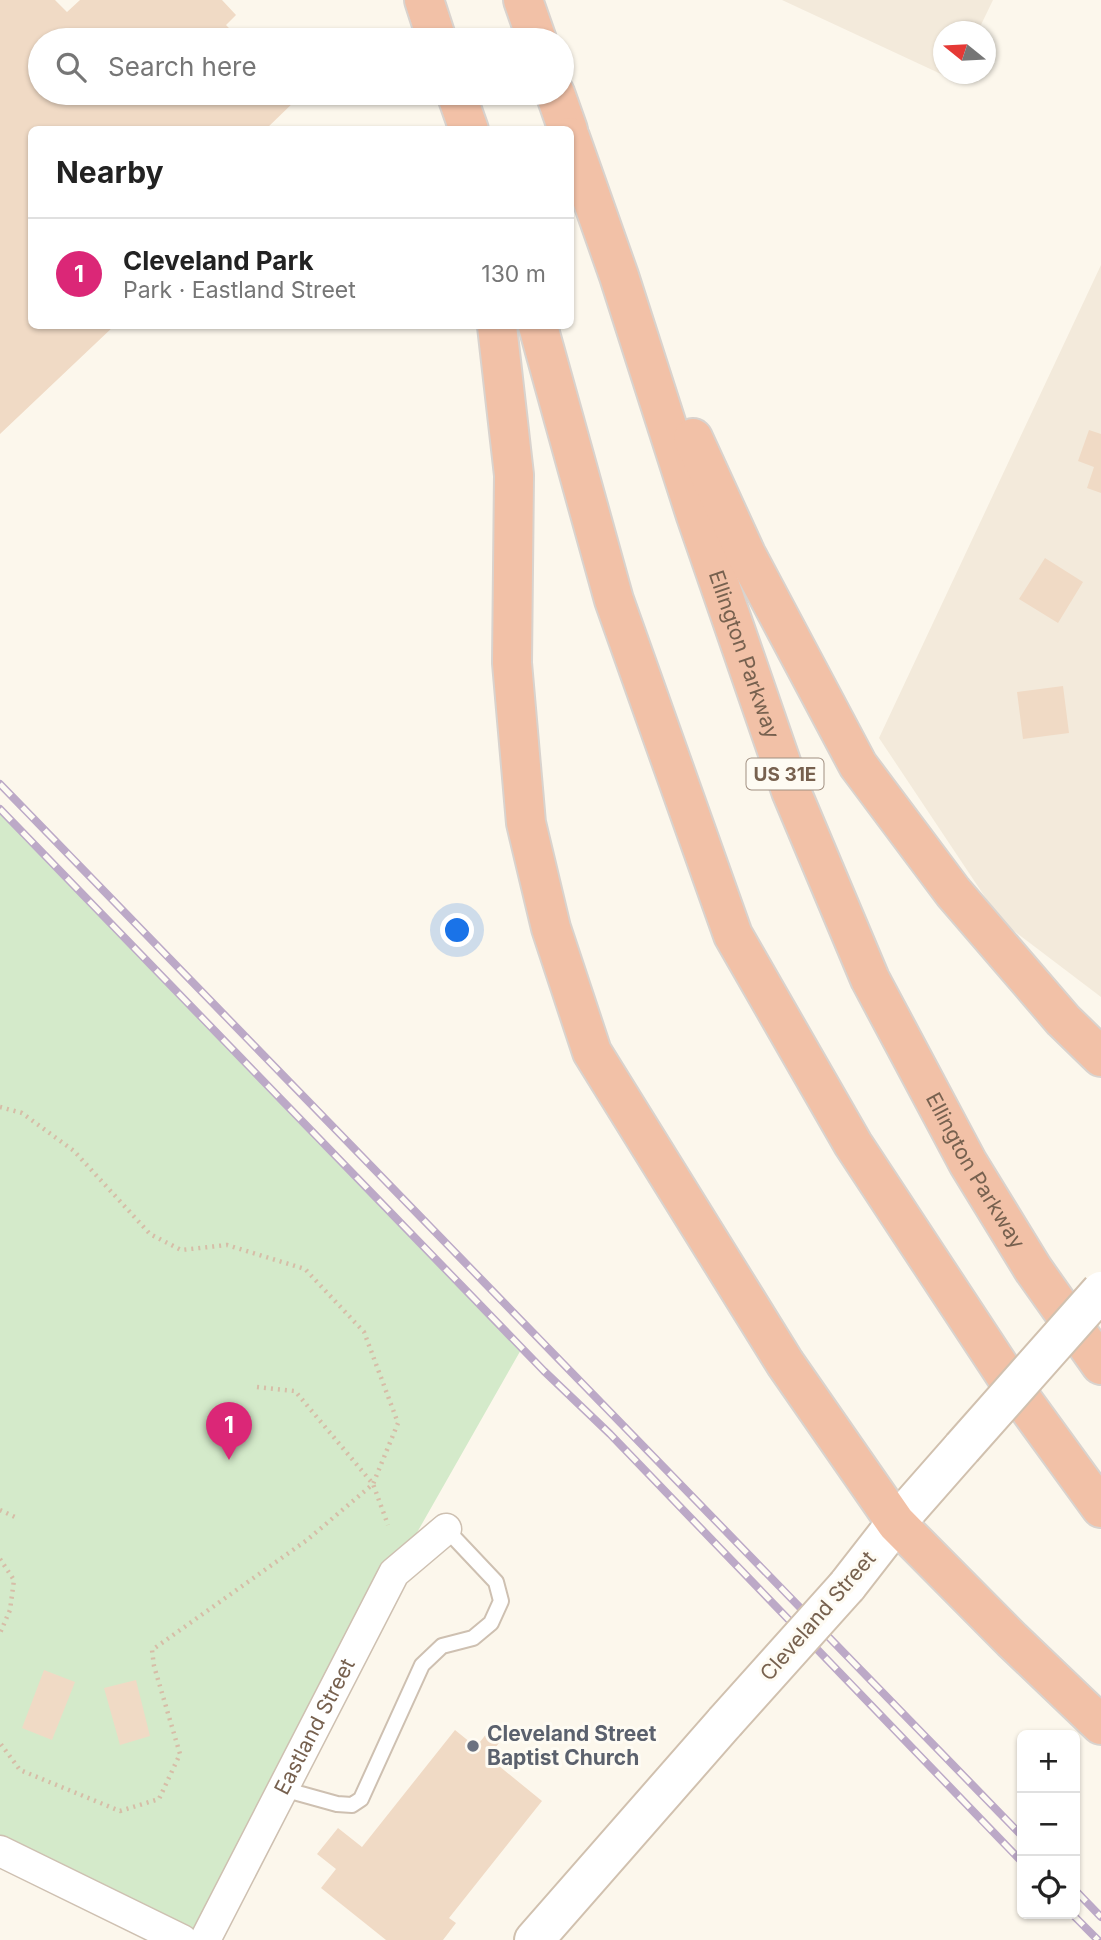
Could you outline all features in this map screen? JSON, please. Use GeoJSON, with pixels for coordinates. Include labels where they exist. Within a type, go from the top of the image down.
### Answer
{"type":"FeatureCollection","features":[{"type":"Feature","properties":{"kind":"highway"},"geometry":{"type":"LineString","coordinates":[[523,0],[533,28]]}},
{"type":"Feature","properties":{"kind":"highway"},"geometry":{"type":"LineString","coordinates":[[451,105],[455,126]]}},
{"type":"Feature","properties":{"kind":"highway"},"geometry":{"type":"LineString","coordinates":[[460,105],[468,126]]}},
{"type":"Feature","properties":{"kind":"highway"},"geometry":{"type":"LineString","coordinates":[[559,105],[567,126]]}},
{"type":"Feature","properties":{"kind":"highway","name":"Ellington Parkway"},"geometry":{"type":"LineString","coordinates":[[574,147],[619,276],[696,516],[791,791],[870,979],[968,1163],[1033,1269],[1101,1365]]}},
{"type":"Feature","properties":{"kind":"highway"},"geometry":{"type":"LineString","coordinates":[[619,276],[746,554],[858,765],[953,892],[1063,1020],[1101,1057]]}},
{"type":"Feature","properties":{"kind":"highway"},"geometry":{"type":"LineString","coordinates":[[496,329],[514,475],[512,663],[526,823],[551,928],[592,1052],[785,1363],[896,1523],[1101,1725]]}},
{"type":"Feature","properties":{"kind":"highway"},"geometry":{"type":"LineString","coordinates":[[539,329],[614,600],[733,935],[853,1144],[1011,1384],[1101,1508]]}},
{"type":"Feature","properties":{"kind":"main road","name":"Cleveland Street"},"geometry":{"type":"LineString","coordinates":[[534,1940],[847,1586],[896,1523],[1101,1291]]}},
{"type":"Feature","properties":{"kind":"street","name":"Eastland Street"},"geometry":{"type":"LineString","coordinates":[[205,1940],[394,1573],[446,1529]]}},
{"type":"Feature","properties":{"kind":"street"},"geometry":{"type":"LineString","coordinates":[[0,1851],[182,1940]]}},
{"type":"Feature","properties":{"kind":"lane"},"geometry":{"type":"LineString","coordinates":[[283,1789],[337,1804],[352,1805],[361,1799],[422,1665],[442,1646],[473,1638],[491,1623],[501,1601],[496,1582],[446,1529]]}},
{"type":"Feature","properties":{"kind":"path"},"geometry":{"type":"LineString","coordinates":[[0,1107],[22,1113],[74,1151],[150,1234],[181,1250],[227,1245],[305,1269],[364,1332],[398,1423],[373,1484],[307,1539],[152,1650],[154,1666],[180,1754],[159,1798],[120,1811],[20,1770],[0,1743]]}},
{"type":"Feature","properties":{"kind":"path"},"geometry":{"type":"LineString","coordinates":[[257,1387],[295,1391],[373,1484],[388,1525]]}},
{"type":"Feature","properties":{"kind":"path"},"geometry":{"type":"LineString","coordinates":[[0,1510],[15,1517]]}},
{"type":"Feature","properties":{"kind":"path"},"geometry":{"type":"LineString","coordinates":[[0,1559],[14,1580],[10,1610],[0,1633]]}},
{"type":"Feature","properties":{"kind":"shaded area"},"geometry":{"type":"Polygon","coordinates":[[[782,0],[993,0],[983,21],[933,21],[933,70],[782,0]]]}},
{"type":"Feature","properties":{"kind":"shaded area"},"geometry":{"type":"Polygon","coordinates":[[[1101,265],[1101,997],[1001,921],[879,738],[1101,265]]]}},
{"type":"Feature","properties":{"kind":"green space"},"geometry":{"type":"Polygon","coordinates":[[[0,810],[522,1348],[394,1573],[205,1940],[0,1851],[0,810]]]}},
{"type":"Feature","properties":{"kind":"building"},"geometry":{"type":"Polygon","coordinates":[[[0,0],[55,0],[67,12],[80,0],[222,0],[236,15],[226,25],[229,28],[28,28],[28,105],[291,105],[269,126],[28,126],[28,329],[111,329],[0,434],[0,0]]]}},
{"type":"Feature","properties":{"kind":"building"},"geometry":{"type":"Polygon","coordinates":[[[1089,430],[1101,434],[1101,493],[1087,488],[1094,467],[1078,461],[1089,430]]]}},
{"type":"Feature","properties":{"kind":"building"},"geometry":{"type":"Polygon","coordinates":[[[1045,558],[1083,582],[1058,623],[1019,599],[1045,558]]]}},
{"type":"Feature","properties":{"kind":"building"},"geometry":{"type":"Polygon","coordinates":[[[1063,686],[1069,733],[1023,739],[1017,692],[1063,686]]]}},
{"type":"Feature","properties":{"kind":"building"},"geometry":{"type":"Polygon","coordinates":[[[44,1670],[75,1682],[52,1740],[22,1728],[44,1670]]]}},
{"type":"Feature","properties":{"kind":"building"},"geometry":{"type":"Polygon","coordinates":[[[136,1680],[150,1736],[120,1745],[104,1688],[136,1680]]]}},
{"type":"Feature","properties":{"kind":"building"},"geometry":{"type":"Polygon","coordinates":[[[455,1730],[476,1747],[487,1733],[499,1743],[488,1757],[542,1801],[449,1918],[456,1923],[443,1940],[386,1940],[321,1888],[336,1869],[317,1854],[338,1828],[362,1847],[455,1730]]]}},
{"type":"Feature","properties":{"kind":"railway"},"geometry":{"type":"LineString","coordinates":[[0,784],[1017,1831]]}},
{"type":"Feature","properties":{"kind":"railway"},"geometry":{"type":"LineString","coordinates":[[0,809],[544,1371],[610,1434],[1017,1857]]}},
{"type":"Feature","properties":{"kind":"railway"},"geometry":{"type":"LineString","coordinates":[[1080,1895],[1101,1917]]}},
{"type":"Feature","properties":{"kind":"railway"},"geometry":{"type":"LineString","coordinates":[[1077,1919],[1098,1940]]}},
{"type":"Feature","properties":{"kind":"place","name":"Cleveland Park"},"geometry":{"type":"Point","coordinates":[229,1460]}},
{"type":"Feature","properties":{"kind":"place","name":"Cleveland Street Baptist Church"},"geometry":{"type":"Point","coordinates":[473,1746]}}]}
